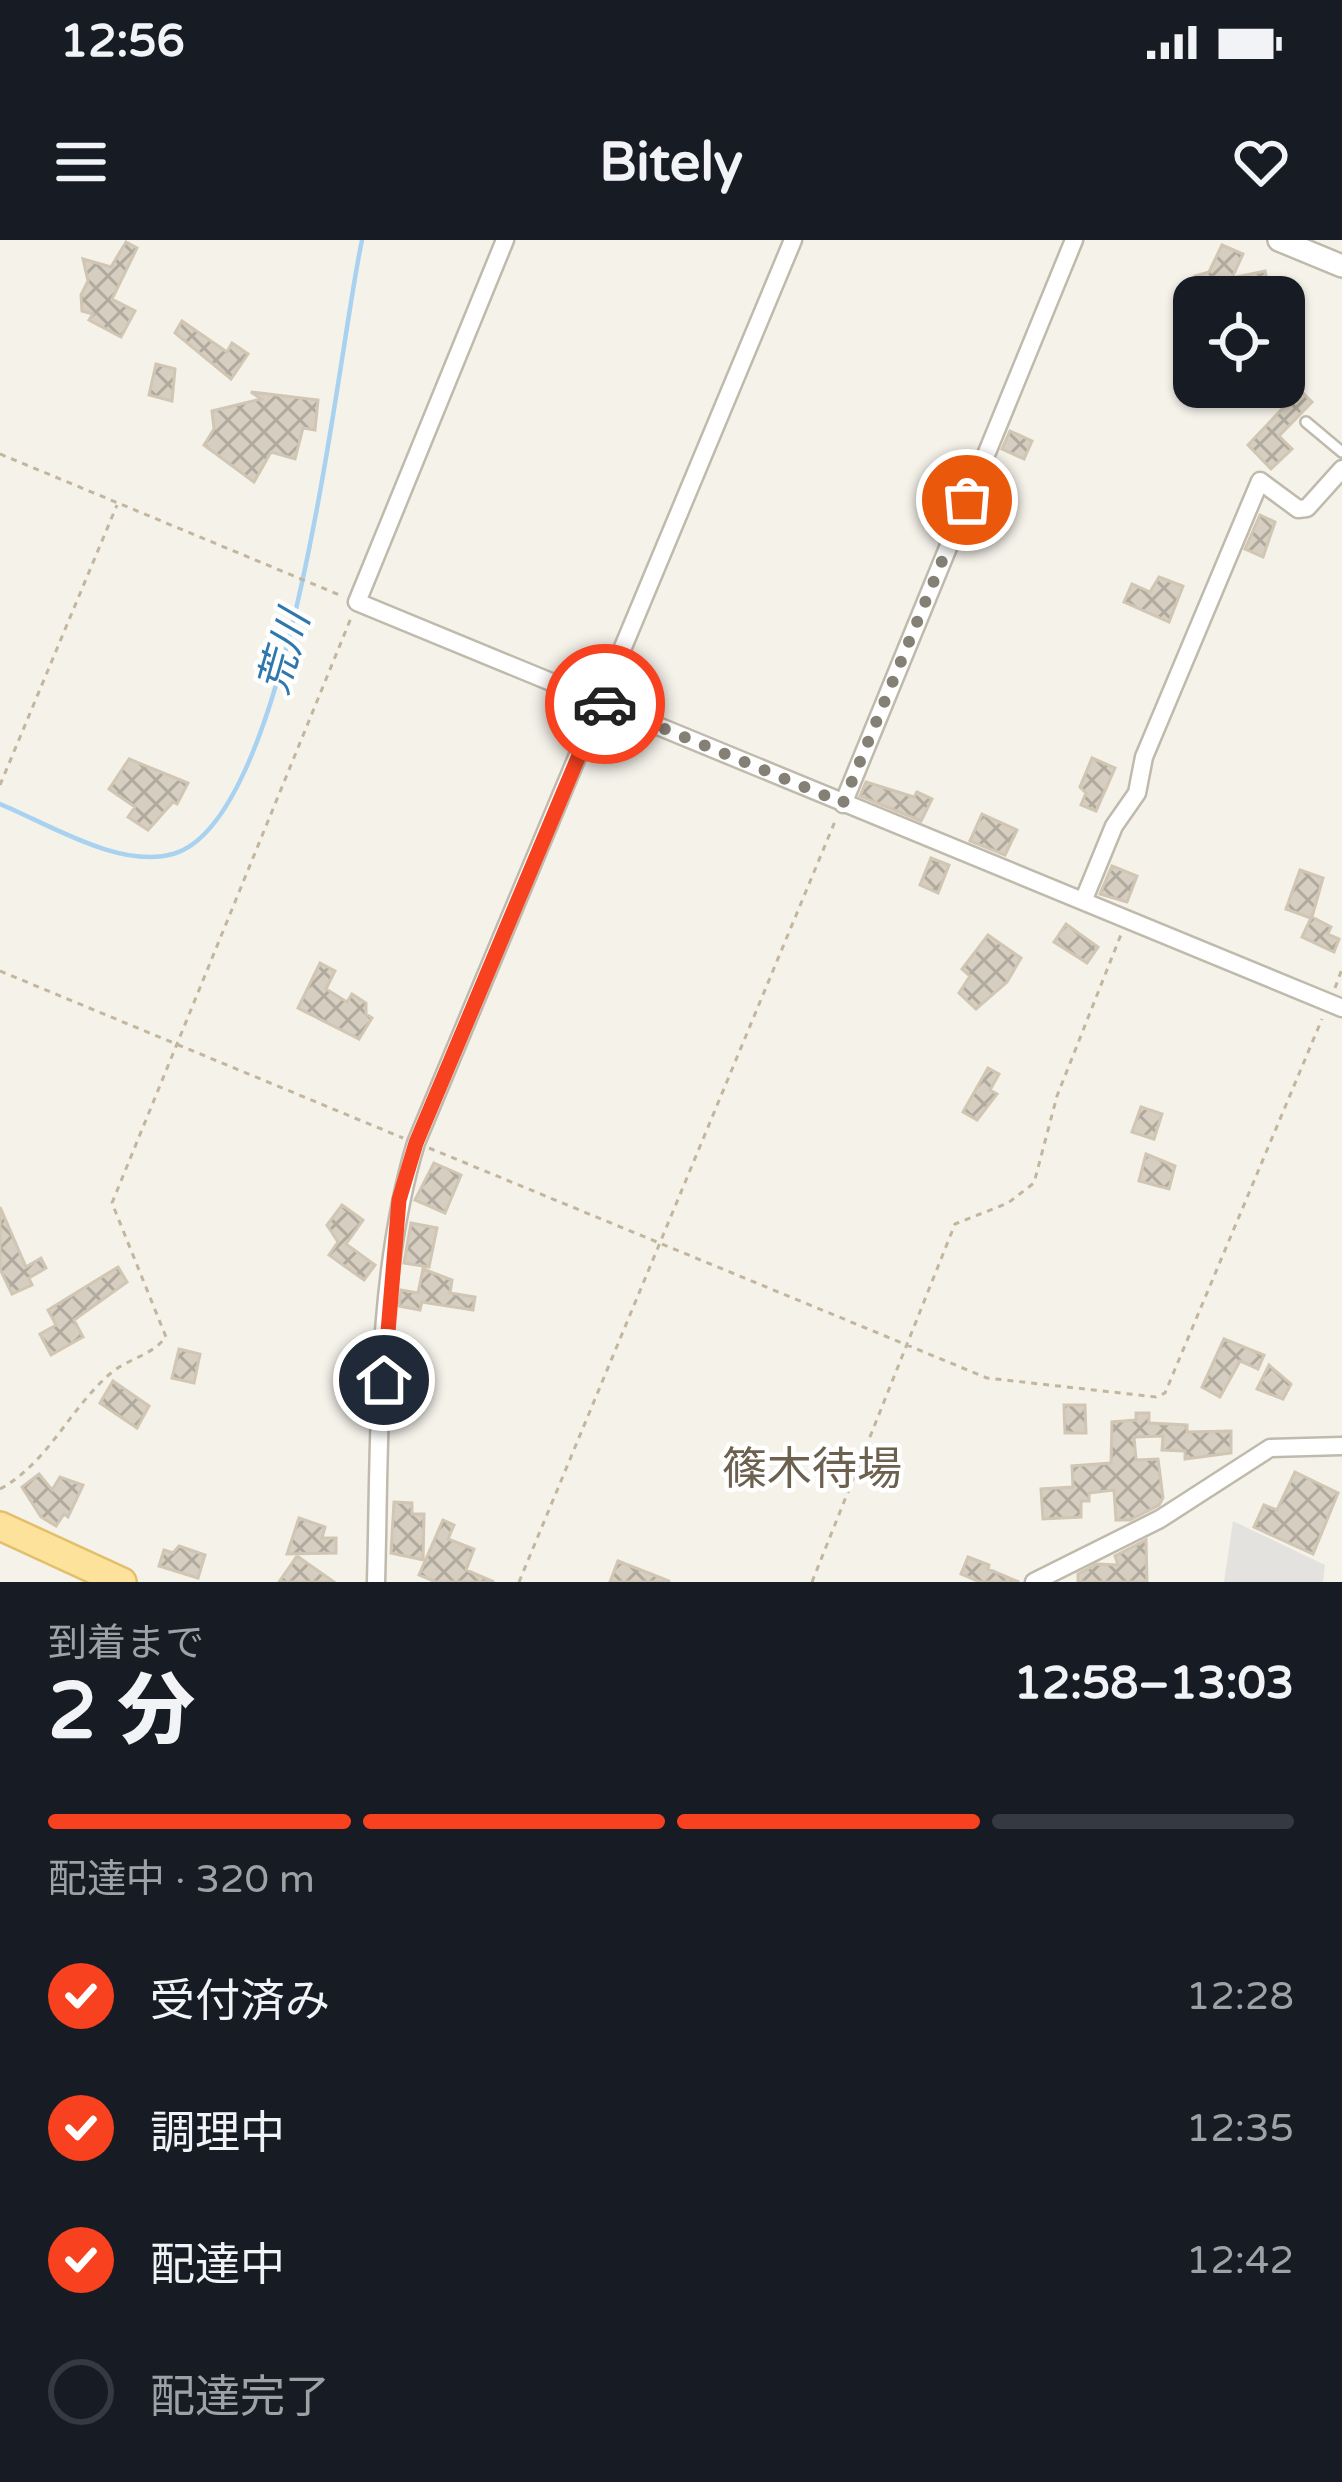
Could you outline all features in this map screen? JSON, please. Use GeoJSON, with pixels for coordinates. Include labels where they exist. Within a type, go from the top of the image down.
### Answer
{"type":"FeatureCollection","features":[{"type":"Feature","properties":{"kind":"main road"},"geometry":{"type":"LineString","coordinates":[[0,1526],[90,1577],[122,1582]]}},
{"type":"Feature","properties":{"kind":"street"},"geometry":{"type":"LineString","coordinates":[[505,240],[357,602],[1335,1005]]}},
{"type":"Feature","properties":{"kind":"street"},"geometry":{"type":"LineString","coordinates":[[376,1582],[397,1222],[416,1143],[793,240]]}},
{"type":"Feature","properties":{"kind":"street"},"geometry":{"type":"LineString","coordinates":[[843,803],[1074,240]]}},
{"type":"Feature","properties":{"kind":"street"},"geometry":{"type":"LineString","coordinates":[[1279,240],[1342,266]]}},
{"type":"Feature","properties":{"kind":"street"},"geometry":{"type":"LineString","coordinates":[[1084,899],[1114,826],[1137,793],[1144,757],[1260,481],[1298,509],[1307,508],[1342,469]]}},
{"type":"Feature","properties":{"kind":"street"},"geometry":{"type":"LineString","coordinates":[[1034,1582],[1160,1519],[1270,1448],[1342,1446]]}},
{"type":"Feature","properties":{"kind":"lane"},"geometry":{"type":"LineString","coordinates":[[1306,422],[1342,452]]}},
{"type":"Feature","properties":{"kind":"path"},"geometry":{"type":"LineString","coordinates":[[0,454],[357,602],[112,1203],[166,1337],[155,1351],[116,1370],[74,1410],[39,1461],[0,1490]]}},
{"type":"Feature","properties":{"kind":"path"},"geometry":{"type":"LineString","coordinates":[[0,785],[118,503]]}},
{"type":"Feature","properties":{"kind":"path"},"geometry":{"type":"LineString","coordinates":[[519,1582],[843,803]]}},
{"type":"Feature","properties":{"kind":"path"},"geometry":{"type":"LineString","coordinates":[[812,1582],[955,1224],[1008,1203],[1034,1183],[1057,1096],[1126,920]]}},
{"type":"Feature","properties":{"kind":"path"},"geometry":{"type":"LineString","coordinates":[[0,970],[987,1378],[1100,1394],[1165,1393],[1335,1005],[1342,969]]}},
{"type":"Feature","properties":{"kind":"shaded area"},"geometry":{"type":"Polygon","coordinates":[[[1233,1521],[1325,1565],[1323,1582],[1224,1582],[1233,1521]]]}},
{"type":"Feature","properties":{"kind":"building"},"geometry":{"type":"Polygon","coordinates":[[[126,242],[137,248],[112,299],[135,311],[121,337],[89,320],[93,314],[82,311],[81,295],[88,281],[83,259],[111,267],[126,242]]]}},
{"type":"Feature","properties":{"kind":"building"},"geometry":{"type":"Polygon","coordinates":[[[1222,245],[1243,254],[1233,276],[1195,276],[1209,272],[1222,245]]]}},
{"type":"Feature","properties":{"kind":"building"},"geometry":{"type":"Polygon","coordinates":[[[182,321],[227,352],[232,343],[248,354],[231,379],[175,333],[182,321]]]}},
{"type":"Feature","properties":{"kind":"building"},"geometry":{"type":"Polygon","coordinates":[[[156,364],[175,369],[172,401],[149,395],[156,364]]]}},
{"type":"Feature","properties":{"kind":"building"},"geometry":{"type":"Polygon","coordinates":[[[251,392],[318,400],[315,430],[303,428],[295,459],[271,452],[254,482],[204,445],[214,429],[212,411],[261,399],[251,392]]]}},
{"type":"Feature","properties":{"kind":"building"},"geometry":{"type":"Polygon","coordinates":[[[1305,395],[1312,402],[1279,436],[1292,449],[1271,469],[1248,445],[1283,408],[1305,408],[1305,395]]]}},
{"type":"Feature","properties":{"kind":"building"},"geometry":{"type":"Polygon","coordinates":[[[1010,431],[1032,441],[1024,459],[1002,449],[1010,431]]]}},
{"type":"Feature","properties":{"kind":"building"},"geometry":{"type":"Polygon","coordinates":[[[1260,515],[1275,522],[1263,557],[1245,549],[1260,515]]]}},
{"type":"Feature","properties":{"kind":"building"},"geometry":{"type":"Polygon","coordinates":[[[1159,577],[1183,586],[1169,622],[1124,602],[1132,584],[1150,592],[1159,577]]]}},
{"type":"Feature","properties":{"kind":"building"},"geometry":{"type":"Polygon","coordinates":[[[1092,758],[1115,768],[1096,811],[1081,805],[1086,793],[1080,787],[1092,758]]]}},
{"type":"Feature","properties":{"kind":"building"},"geometry":{"type":"Polygon","coordinates":[[[129,759],[188,783],[177,804],[173,802],[148,830],[128,817],[135,807],[109,789],[129,759]]]}},
{"type":"Feature","properties":{"kind":"building"},"geometry":{"type":"Polygon","coordinates":[[[866,782],[932,799],[921,821],[860,796],[866,782]]]}},
{"type":"Feature","properties":{"kind":"building"},"geometry":{"type":"Polygon","coordinates":[[[982,814],[1017,830],[1005,855],[970,841],[982,814]]]}},
{"type":"Feature","properties":{"kind":"building"},"geometry":{"type":"Polygon","coordinates":[[[931,858],[949,865],[938,893],[920,885],[931,858]]]}},
{"type":"Feature","properties":{"kind":"building"},"geometry":{"type":"Polygon","coordinates":[[[1112,866],[1137,876],[1127,902],[1100,894],[1112,866]]]}},
{"type":"Feature","properties":{"kind":"building"},"geometry":{"type":"Polygon","coordinates":[[[1300,870],[1323,878],[1312,917],[1331,927],[1328,934],[1339,939],[1334,952],[1302,937],[1311,918],[1286,909],[1300,870]]]}},
{"type":"Feature","properties":{"kind":"building"},"geometry":{"type":"Polygon","coordinates":[[[1066,924],[1098,947],[1087,963],[1054,942],[1066,924]]]}},
{"type":"Feature","properties":{"kind":"building"},"geometry":{"type":"Polygon","coordinates":[[[988,935],[1021,958],[1007,982],[976,1009],[959,993],[970,976],[962,969],[988,935]]]}},
{"type":"Feature","properties":{"kind":"building"},"geometry":{"type":"Polygon","coordinates":[[[320,963],[335,971],[326,989],[347,1002],[352,994],[366,1003],[366,1014],[372,1018],[359,1039],[298,1008],[320,963]]]}},
{"type":"Feature","properties":{"kind":"building"},"geometry":{"type":"Polygon","coordinates":[[[988,1068],[999,1074],[990,1090],[997,1094],[977,1120],[963,1112],[988,1068]]]}},
{"type":"Feature","properties":{"kind":"building"},"geometry":{"type":"Polygon","coordinates":[[[1141,1107],[1162,1114],[1154,1139],[1132,1132],[1141,1107]]]}},
{"type":"Feature","properties":{"kind":"building"},"geometry":{"type":"Polygon","coordinates":[[[1146,1154],[1175,1166],[1169,1189],[1139,1181],[1146,1154]]]}},
{"type":"Feature","properties":{"kind":"building"},"geometry":{"type":"Polygon","coordinates":[[[434,1163],[461,1175],[445,1213],[415,1200],[434,1163]]]}},
{"type":"Feature","properties":{"kind":"building"},"geometry":{"type":"Polygon","coordinates":[[[342,1205],[363,1220],[346,1244],[375,1265],[364,1280],[329,1255],[338,1242],[327,1225],[342,1205]]]}},
{"type":"Feature","properties":{"kind":"building"},"geometry":{"type":"Polygon","coordinates":[[[0,1207],[26,1267],[41,1258],[46,1268],[29,1278],[32,1285],[12,1294],[0,1269],[0,1207]]]}},
{"type":"Feature","properties":{"kind":"building"},"geometry":{"type":"Polygon","coordinates":[[[411,1223],[437,1228],[429,1267],[404,1263],[411,1223]]]}},
{"type":"Feature","properties":{"kind":"building"},"geometry":{"type":"Polygon","coordinates":[[[118,1267],[127,1282],[74,1320],[83,1337],[51,1355],[40,1334],[56,1325],[48,1310],[118,1267]]]}},
{"type":"Feature","properties":{"kind":"building"},"geometry":{"type":"Polygon","coordinates":[[[423,1269],[452,1280],[450,1293],[475,1297],[473,1310],[422,1302],[420,1310],[399,1306],[401,1290],[418,1293],[423,1269]]]}},
{"type":"Feature","properties":{"kind":"building"},"geometry":{"type":"Polygon","coordinates":[[[1224,1339],[1264,1355],[1258,1369],[1240,1361],[1220,1397],[1202,1387],[1224,1339]]]}},
{"type":"Feature","properties":{"kind":"building"},"geometry":{"type":"Polygon","coordinates":[[[179,1349],[200,1354],[194,1383],[172,1378],[179,1349]]]}},
{"type":"Feature","properties":{"kind":"building"},"geometry":{"type":"Polygon","coordinates":[[[1269,1365],[1291,1384],[1283,1399],[1257,1389],[1269,1365]]]}},
{"type":"Feature","properties":{"kind":"building"},"geometry":{"type":"Polygon","coordinates":[[[113,1381],[149,1406],[137,1428],[100,1403],[113,1381]]]}},
{"type":"Feature","properties":{"kind":"building"},"geometry":{"type":"Polygon","coordinates":[[[1064,1405],[1085,1405],[1086,1433],[1065,1433],[1064,1405]]]}},
{"type":"Feature","properties":{"kind":"building"},"geometry":{"type":"Polygon","coordinates":[[[1136,1413],[1149,1413],[1149,1423],[1187,1425],[1187,1432],[1231,1431],[1231,1453],[1185,1459],[1185,1451],[1162,1450],[1163,1436],[1134,1437],[1136,1460],[1158,1459],[1163,1498],[1159,1505],[1130,1520],[1116,1520],[1114,1490],[1089,1493],[1089,1501],[1081,1501],[1081,1517],[1043,1519],[1041,1489],[1073,1487],[1072,1466],[1111,1463],[1112,1422],[1136,1420],[1136,1413]]]}},
{"type":"Feature","properties":{"kind":"building"},"geometry":{"type":"Polygon","coordinates":[[[1295,1472],[1338,1493],[1313,1554],[1254,1527],[1264,1505],[1277,1510],[1295,1472]]]}},
{"type":"Feature","properties":{"kind":"building"},"geometry":{"type":"Polygon","coordinates":[[[39,1474],[52,1490],[60,1477],[83,1485],[68,1517],[64,1514],[56,1526],[41,1517],[22,1487],[39,1474]]]}},
{"type":"Feature","properties":{"kind":"building"},"geometry":{"type":"Polygon","coordinates":[[[394,1502],[412,1503],[412,1514],[424,1514],[423,1560],[391,1553],[394,1502]]]}},
{"type":"Feature","properties":{"kind":"building"},"geometry":{"type":"Polygon","coordinates":[[[299,1518],[325,1527],[322,1538],[336,1538],[336,1553],[287,1554],[299,1518]]]}},
{"type":"Feature","properties":{"kind":"building"},"geometry":{"type":"Polygon","coordinates":[[[443,1520],[454,1525],[448,1539],[474,1549],[466,1570],[494,1582],[436,1582],[419,1575],[443,1520]]]}},
{"type":"Feature","properties":{"kind":"building"},"geometry":{"type":"Polygon","coordinates":[[[1146,1540],[1147,1582],[1078,1582],[1078,1574],[1097,1564],[1118,1565],[1115,1556],[1146,1540]]]}},
{"type":"Feature","properties":{"kind":"building"},"geometry":{"type":"Polygon","coordinates":[[[179,1546],[205,1555],[198,1578],[159,1566],[164,1550],[173,1553],[179,1546]]]}},
{"type":"Feature","properties":{"kind":"building"},"geometry":{"type":"Polygon","coordinates":[[[297,1556],[334,1582],[279,1582],[297,1556]]]}},
{"type":"Feature","properties":{"kind":"building"},"geometry":{"type":"Polygon","coordinates":[[[968,1557],[1019,1582],[980,1582],[961,1574],[968,1557]]]}},
{"type":"Feature","properties":{"kind":"building"},"geometry":{"type":"Polygon","coordinates":[[[618,1561],[669,1581],[669,1582],[610,1582],[618,1561]]]}},
{"type":"Feature","properties":{"kind":"waterway","name":"荒川"},"geometry":{"type":"LineString","coordinates":[[0,804],[107,850],[152,857],[173,854],[215,823],[250,760],[279,675],[323,476],[362,240]]}},
{"type":"Feature","properties":{"kind":"way so far"},"geometry":{"type":"LineString","coordinates":[[605,704],[843,803],[967,500]]}},
{"type":"Feature","properties":{"kind":"district","name":"篠木待場"},"geometry":{"type":"Point","coordinates":[812,1468]}},
{"type":"Feature","properties":{"kind":"route"},"geometry":{"type":"LineString","coordinates":[[384,1380],[399,1200],[416,1143],[601,703],[605,704]]}}]}
